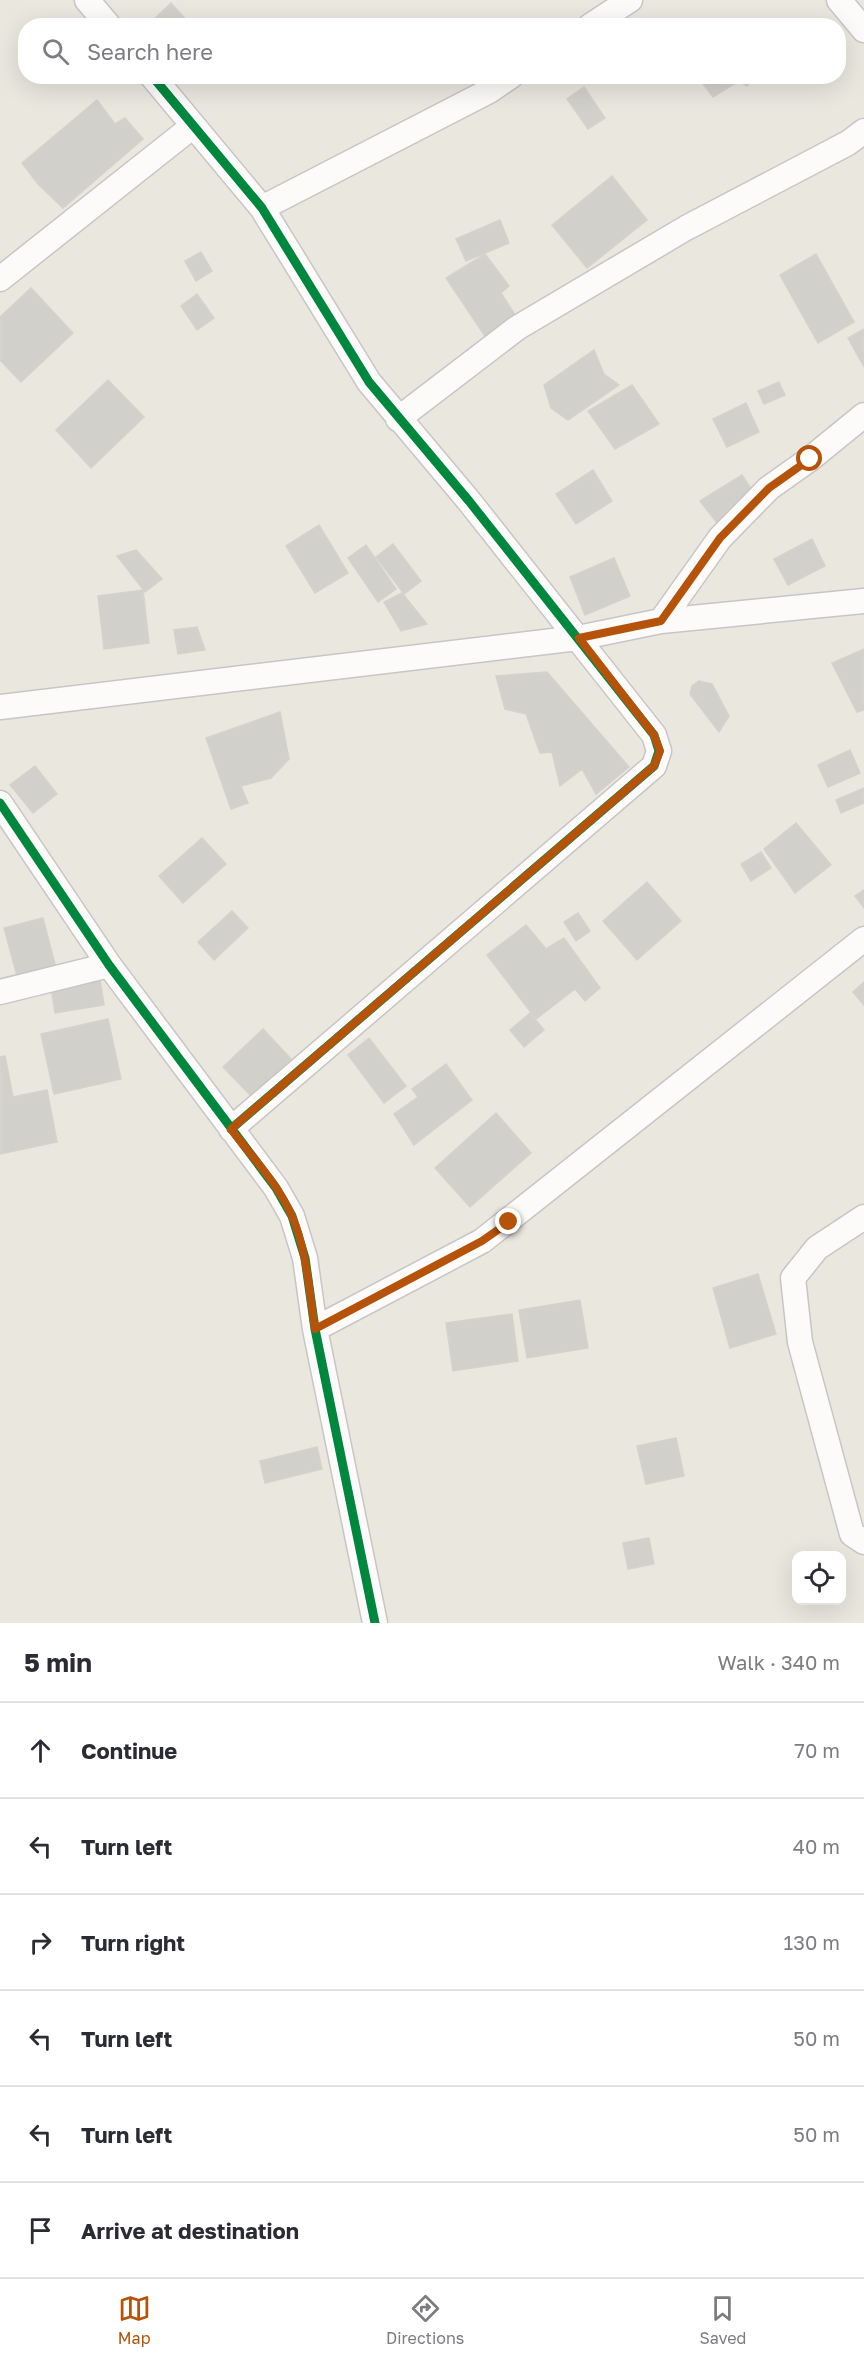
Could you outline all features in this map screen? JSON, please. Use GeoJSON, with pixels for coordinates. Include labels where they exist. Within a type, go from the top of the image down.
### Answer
{"type":"FeatureCollection","features":[{"type":"Feature","properties":{"kind":"street"},"geometry":{"type":"LineString","coordinates":[[87,0],[102,18]]}},
{"type":"Feature","properties":{"kind":"street"},"geometry":{"type":"LineString","coordinates":[[602,18],[630,0]]}},
{"type":"Feature","properties":{"kind":"street"},"geometry":{"type":"LineString","coordinates":[[839,0],[864,30]]}},
{"type":"Feature","properties":{"kind":"street"},"geometry":{"type":"LineString","coordinates":[[159,84],[262,208],[369,382],[469,501],[579,638],[654,735],[660,751],[654,766],[231,1129]]}},
{"type":"Feature","properties":{"kind":"street"},"geometry":{"type":"LineString","coordinates":[[262,208],[499,84]]}},
{"type":"Feature","properties":{"kind":"street"},"geometry":{"type":"LineString","coordinates":[[0,279],[193,126]]}},
{"type":"Feature","properties":{"kind":"street"},"geometry":{"type":"LineString","coordinates":[[398,419],[517,328],[686,228],[848,143],[864,131]]}},
{"type":"Feature","properties":{"kind":"street"},"geometry":{"type":"LineString","coordinates":[[661,621],[728,529],[769,488],[810,459],[864,415]]}},
{"type":"Feature","properties":{"kind":"street"},"geometry":{"type":"LineString","coordinates":[[0,707],[579,638],[661,621],[864,601]]}},
{"type":"Feature","properties":{"kind":"street"},"geometry":{"type":"LineString","coordinates":[[0,803],[109,965],[276,1188],[292,1216],[305,1258],[315,1329],[375,1623]]}},
{"type":"Feature","properties":{"kind":"street"},"geometry":{"type":"LineString","coordinates":[[315,1329],[482,1241],[864,939]]}},
{"type":"Feature","properties":{"kind":"street"},"geometry":{"type":"LineString","coordinates":[[0,992],[109,965]]}},
{"type":"Feature","properties":{"kind":"street"},"geometry":{"type":"LineString","coordinates":[[864,1216],[817,1248],[793,1278],[803,1354],[852,1534],[864,1542]]}},
{"type":"Feature","properties":{"kind":"building"},"geometry":{"type":"Polygon","coordinates":[[[171,3],[185,18],[155,18],[171,3]]]}},
{"type":"Feature","properties":{"kind":"building"},"geometry":{"type":"Polygon","coordinates":[[[703,84],[734,84],[713,97],[703,84]]]}},
{"type":"Feature","properties":{"kind":"building"},"geometry":{"type":"Polygon","coordinates":[[[584,87],[605,118],[588,129],[567,99],[584,87]]]}},
{"type":"Feature","properties":{"kind":"building"},"geometry":{"type":"Polygon","coordinates":[[[97,100],[115,124],[125,118],[143,139],[63,208],[38,184],[22,163],[97,100]]]}},
{"type":"Feature","properties":{"kind":"building"},"geometry":{"type":"Polygon","coordinates":[[[612,176],[647,220],[587,268],[552,225],[612,176]]]}},
{"type":"Feature","properties":{"kind":"building"},"geometry":{"type":"Polygon","coordinates":[[[500,220],[509,243],[466,261],[456,239],[500,220]]]}},
{"type":"Feature","properties":{"kind":"building"},"geometry":{"type":"Polygon","coordinates":[[[201,252],[212,271],[196,281],[185,261],[201,252]]]}},
{"type":"Feature","properties":{"kind":"building"},"geometry":{"type":"Polygon","coordinates":[[[485,254],[509,286],[501,293],[525,330],[489,342],[446,278],[485,254]]]}},
{"type":"Feature","properties":{"kind":"building"},"geometry":{"type":"Polygon","coordinates":[[[816,254],[854,322],[818,343],[780,275],[816,254]]]}},
{"type":"Feature","properties":{"kind":"building"},"geometry":{"type":"Polygon","coordinates":[[[31,288],[73,333],[21,382],[0,360],[0,317],[31,288]]]}},
{"type":"Feature","properties":{"kind":"building"},"geometry":{"type":"Polygon","coordinates":[[[197,294],[214,318],[197,330],[181,306],[197,294]]]}},
{"type":"Feature","properties":{"kind":"building"},"geometry":{"type":"Polygon","coordinates":[[[864,329],[864,367],[848,338],[864,329]]]}},
{"type":"Feature","properties":{"kind":"building"},"geometry":{"type":"Polygon","coordinates":[[[594,350],[604,374],[619,385],[568,420],[551,408],[544,385],[594,350]]]}},
{"type":"Feature","properties":{"kind":"building"},"geometry":{"type":"Polygon","coordinates":[[[108,380],[144,417],[91,468],[56,430],[108,380]]]}},
{"type":"Feature","properties":{"kind":"building"},"geometry":{"type":"Polygon","coordinates":[[[779,382],[785,395],[764,404],[758,391],[779,382]]]}},
{"type":"Feature","properties":{"kind":"building"},"geometry":{"type":"Polygon","coordinates":[[[632,385],[659,424],[615,449],[588,411],[632,385]]]}},
{"type":"Feature","properties":{"kind":"building"},"geometry":{"type":"Polygon","coordinates":[[[746,403],[759,432],[727,447],[713,419],[746,403]]]}},
{"type":"Feature","properties":{"kind":"building"},"geometry":{"type":"Polygon","coordinates":[[[593,470],[612,501],[576,524],[556,494],[593,470]]]}},
{"type":"Feature","properties":{"kind":"building"},"geometry":{"type":"Polygon","coordinates":[[[742,475],[762,505],[721,528],[700,501],[742,475]]]}},
{"type":"Feature","properties":{"kind":"building"},"geometry":{"type":"Polygon","coordinates":[[[319,525],[348,573],[315,593],[286,546],[319,525]]]}},
{"type":"Feature","properties":{"kind":"building"},"geometry":{"type":"Polygon","coordinates":[[[812,539],[825,566],[788,585],[774,559],[812,539]]]}},
{"type":"Feature","properties":{"kind":"building"},"geometry":{"type":"Polygon","coordinates":[[[393,544],[421,581],[404,594],[376,557],[393,544]]]}},
{"type":"Feature","properties":{"kind":"building"},"geometry":{"type":"Polygon","coordinates":[[[366,545],[396,589],[378,602],[348,558],[366,545]]]}},
{"type":"Feature","properties":{"kind":"building"},"geometry":{"type":"Polygon","coordinates":[[[136,550],[162,579],[145,592],[117,556],[136,550]]]}},
{"type":"Feature","properties":{"kind":"building"},"geometry":{"type":"Polygon","coordinates":[[[614,558],[630,596],[585,615],[570,577],[614,558]]]}},
{"type":"Feature","properties":{"kind":"building"},"geometry":{"type":"Polygon","coordinates":[[[143,590],[149,643],[104,649],[98,596],[143,590]]]}},
{"type":"Feature","properties":{"kind":"building"},"geometry":{"type":"Polygon","coordinates":[[[402,593],[427,624],[401,631],[384,602],[402,593]]]}},
{"type":"Feature","properties":{"kind":"building"},"geometry":{"type":"Polygon","coordinates":[[[197,627],[205,650],[178,654],[174,630],[197,627]]]}},
{"type":"Feature","properties":{"kind":"building"},"geometry":{"type":"Polygon","coordinates":[[[864,649],[864,710],[857,712],[832,663],[864,649]]]}},
{"type":"Feature","properties":{"kind":"building"},"geometry":{"type":"Polygon","coordinates":[[[547,672],[629,767],[596,794],[582,769],[560,786],[552,752],[540,753],[526,714],[505,709],[496,676],[547,672]]]}},
{"type":"Feature","properties":{"kind":"building"},"geometry":{"type":"Polygon","coordinates":[[[699,681],[712,684],[729,716],[719,732],[690,694],[692,686],[699,681]]]}},
{"type":"Feature","properties":{"kind":"building"},"geometry":{"type":"Polygon","coordinates":[[[280,712],[289,759],[271,778],[241,786],[248,803],[231,809],[206,738],[280,712]]]}},
{"type":"Feature","properties":{"kind":"building"},"geometry":{"type":"Polygon","coordinates":[[[850,750],[860,773],[828,787],[818,765],[850,750]]]}},
{"type":"Feature","properties":{"kind":"building"},"geometry":{"type":"Polygon","coordinates":[[[35,766],[57,794],[33,813],[10,785],[35,766]]]}},
{"type":"Feature","properties":{"kind":"building"},"geometry":{"type":"Polygon","coordinates":[[[864,788],[864,803],[841,813],[836,800],[864,788]]]}},
{"type":"Feature","properties":{"kind":"building"},"geometry":{"type":"Polygon","coordinates":[[[796,823],[831,865],[795,893],[764,849],[796,823]]]}},
{"type":"Feature","properties":{"kind":"building"},"geometry":{"type":"Polygon","coordinates":[[[202,838],[226,864],[183,903],[159,876],[202,838]]]}},
{"type":"Feature","properties":{"kind":"building"},"geometry":{"type":"Polygon","coordinates":[[[761,852],[771,868],[751,881],[741,864],[761,852]]]}},
{"type":"Feature","properties":{"kind":"building"},"geometry":{"type":"Polygon","coordinates":[[[647,882],[681,921],[637,960],[603,921],[647,882]]]}},
{"type":"Feature","properties":{"kind":"building"},"geometry":{"type":"Polygon","coordinates":[[[864,890],[864,908],[855,896],[864,890]]]}},
{"type":"Feature","properties":{"kind":"building"},"geometry":{"type":"Polygon","coordinates":[[[232,911],[248,928],[214,960],[198,942],[232,911]]]}},
{"type":"Feature","properties":{"kind":"building"},"geometry":{"type":"Polygon","coordinates":[[[578,913],[590,931],[576,941],[564,922],[578,913]]]}},
{"type":"Feature","properties":{"kind":"building"},"geometry":{"type":"Polygon","coordinates":[[[43,918],[57,972],[19,983],[4,928],[43,918]]]}},
{"type":"Feature","properties":{"kind":"building"},"geometry":{"type":"Polygon","coordinates":[[[526,925],[546,949],[564,938],[600,988],[585,1001],[575,989],[536,1019],[487,955],[526,925]]]}},
{"type":"Feature","properties":{"kind":"building"},"geometry":{"type":"Polygon","coordinates":[[[99,973],[104,1005],[55,1013],[50,981],[99,973]]]}},
{"type":"Feature","properties":{"kind":"building"},"geometry":{"type":"Polygon","coordinates":[[[864,982],[864,1005],[853,992],[864,982]]]}},
{"type":"Feature","properties":{"kind":"building"},"geometry":{"type":"Polygon","coordinates":[[[530,1013],[544,1030],[524,1047],[510,1030],[530,1013]]]}},
{"type":"Feature","properties":{"kind":"building"},"geometry":{"type":"Polygon","coordinates":[[[108,1019],[121,1079],[54,1094],[41,1034],[108,1019]]]}},
{"type":"Feature","properties":{"kind":"building"},"geometry":{"type":"Polygon","coordinates":[[[263,1029],[291,1059],[251,1096],[223,1067],[263,1029]]]}},
{"type":"Feature","properties":{"kind":"building"},"geometry":{"type":"Polygon","coordinates":[[[369,1038],[406,1086],[384,1103],[348,1055],[369,1038]]]}},
{"type":"Feature","properties":{"kind":"building"},"geometry":{"type":"Polygon","coordinates":[[[5,1056],[13,1097],[47,1090],[57,1142],[0,1154],[0,1057],[5,1056]]]}},
{"type":"Feature","properties":{"kind":"building"},"geometry":{"type":"Polygon","coordinates":[[[446,1064],[472,1100],[414,1145],[394,1114],[418,1097],[412,1089],[446,1064]]]}},
{"type":"Feature","properties":{"kind":"building"},"geometry":{"type":"Polygon","coordinates":[[[496,1113],[531,1153],[470,1207],[435,1168],[496,1113]]]}},
{"type":"Feature","properties":{"kind":"building"},"geometry":{"type":"Polygon","coordinates":[[[758,1274],[776,1334],[730,1348],[713,1288],[758,1274]]]}},
{"type":"Feature","properties":{"kind":"building"},"geometry":{"type":"Polygon","coordinates":[[[580,1300],[588,1348],[527,1358],[519,1310],[580,1300]]]}},
{"type":"Feature","properties":{"kind":"building"},"geometry":{"type":"Polygon","coordinates":[[[512,1314],[518,1361],[453,1371],[446,1323],[512,1314]]]}},
{"type":"Feature","properties":{"kind":"building"},"geometry":{"type":"Polygon","coordinates":[[[676,1438],[684,1476],[646,1484],[637,1446],[676,1438]]]}},
{"type":"Feature","properties":{"kind":"building"},"geometry":{"type":"Polygon","coordinates":[[[317,1447],[322,1469],[265,1483],[260,1461],[317,1447]]]}},
{"type":"Feature","properties":{"kind":"building"},"geometry":{"type":"Polygon","coordinates":[[[649,1538],[654,1564],[628,1569],[623,1543],[649,1538]]]}},
{"type":"Feature","properties":{"kind":"cycle path"},"geometry":{"type":"LineString","coordinates":[[159,84],[262,208],[369,382],[469,501],[654,735],[659,751],[654,766],[231,1129]]}},
{"type":"Feature","properties":{"kind":"cycle path"},"geometry":{"type":"LineString","coordinates":[[0,803],[109,965],[276,1188],[292,1216],[305,1258],[315,1329],[375,1623]]}},
{"type":"Feature","properties":{"kind":"route"},"geometry":{"type":"LineString","coordinates":[[509,1222],[482,1241],[315,1329],[305,1258],[292,1216],[276,1188],[231,1129],[654,766],[660,751],[654,735],[579,638],[661,621],[720,538],[769,488],[810,459]]}}]}
